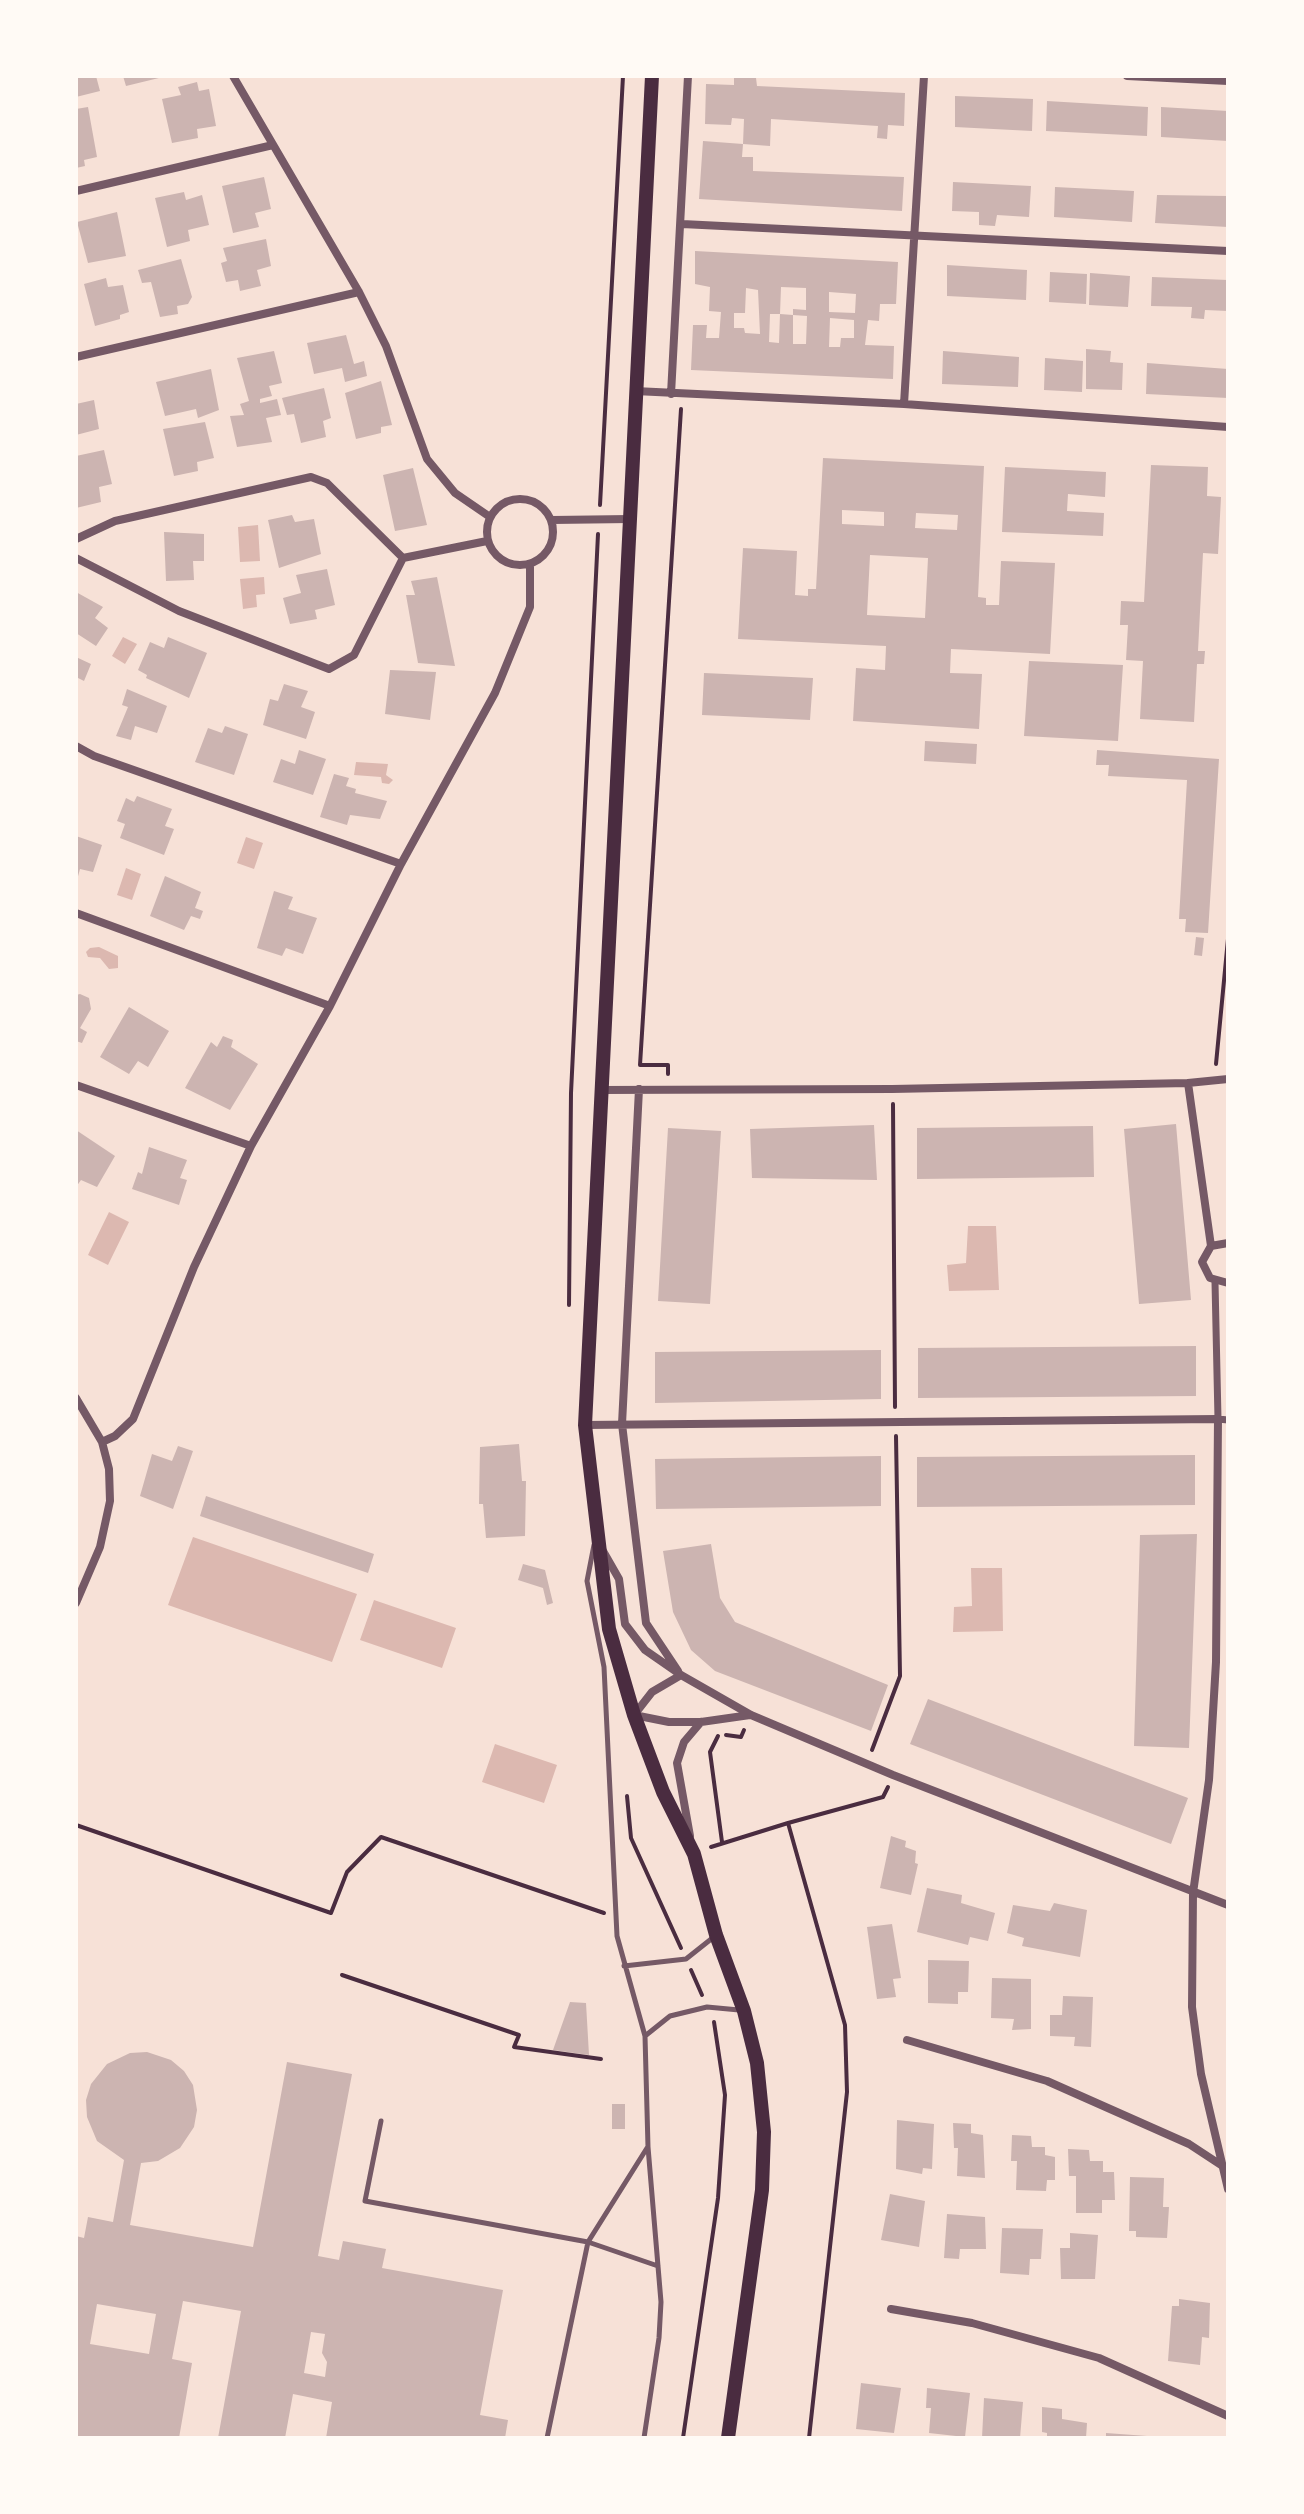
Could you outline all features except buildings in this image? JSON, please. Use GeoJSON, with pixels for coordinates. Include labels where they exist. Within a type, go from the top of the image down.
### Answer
{"type":"FeatureCollection","features":[{"type":"Feature","properties":{"kind":"main road"},"geometry":{"type":"LineString","coordinates":[[652,76],[620,757],[599,1090],[585,1425],[595,1536],[609,1629],[634,1715],[663,1792],[694,1854],[716,1935],[744,2011],[757,2063],[764,2132],[762,2190],[728,2438]]}},
{"type":"Feature","properties":{"kind":"street"},"geometry":{"type":"LineString","coordinates":[[233,76],[359,292],[386,346],[427,459],[455,493],[490,517]]}},
{"type":"Feature","properties":{"kind":"street"},"geometry":{"type":"LineString","coordinates":[[671,394],[688,76]]}},
{"type":"Feature","properties":{"kind":"street"},"geometry":{"type":"LineString","coordinates":[[904,404],[924,76]]}},
{"type":"Feature","properties":{"kind":"street"},"geometry":{"type":"LineString","coordinates":[[1127,76],[1228,81]]}},
{"type":"Feature","properties":{"kind":"street"},"geometry":{"type":"LineString","coordinates":[[76,191],[273,145]]}},
{"type":"Feature","properties":{"kind":"street"},"geometry":{"type":"LineString","coordinates":[[682,224],[1228,251]]}},
{"type":"Feature","properties":{"kind":"street"},"geometry":{"type":"LineString","coordinates":[[76,357],[359,292]]}},
{"type":"Feature","properties":{"kind":"street"},"geometry":{"type":"LineString","coordinates":[[635,391],[904,404],[1228,427]]}},
{"type":"Feature","properties":{"kind":"street"},"geometry":{"type":"LineString","coordinates":[[76,539],[115,521],[311,477],[327,483],[403,558]]}},
{"type":"Feature","properties":{"kind":"street"},"geometry":{"type":"LineString","coordinates":[[514,499],[529,500],[543,507],[552,520],[553,538],[545,554],[530,564],[504,562],[487,541],[490,517],[499,505],[514,499]]}},
{"type":"Feature","properties":{"kind":"street"},"geometry":{"type":"LineString","coordinates":[[552,520],[630,519]]}},
{"type":"Feature","properties":{"kind":"street"},"geometry":{"type":"LineString","coordinates":[[403,558],[487,541]]}},
{"type":"Feature","properties":{"kind":"street"},"geometry":{"type":"LineString","coordinates":[[76,558],[179,611],[329,669],[354,655],[403,558]]}},
{"type":"Feature","properties":{"kind":"street"},"geometry":{"type":"LineString","coordinates":[[102,1442],[115,1436],[133,1419],[194,1267],[251,1146],[330,1006],[401,864],[495,693],[530,607],[530,564]]}},
{"type":"Feature","properties":{"kind":"street"},"geometry":{"type":"LineString","coordinates":[[76,746],[94,756],[401,864]]}},
{"type":"Feature","properties":{"kind":"street"},"geometry":{"type":"LineString","coordinates":[[76,913],[330,1006]]}},
{"type":"Feature","properties":{"kind":"street"},"geometry":{"type":"LineString","coordinates":[[599,1090],[1188,1083],[1228,1079]]}},
{"type":"Feature","properties":{"kind":"street"},"geometry":{"type":"LineString","coordinates":[[1188,1083],[1211,1246],[1202,1262],[1206,1274],[1215,1282],[1228,1283]]}},
{"type":"Feature","properties":{"kind":"street"},"geometry":{"type":"LineString","coordinates":[[76,1085],[251,1146]]}},
{"type":"Feature","properties":{"kind":"street"},"geometry":{"type":"LineString","coordinates":[[639,1089],[622,1424],[646,1623],[681,1675]]}},
{"type":"Feature","properties":{"kind":"street"},"geometry":{"type":"LineString","coordinates":[[1211,1246],[1228,1243]]}},
{"type":"Feature","properties":{"kind":"street"},"geometry":{"type":"LineString","coordinates":[[1215,1282],[1223,1420],[1215,1677],[1209,1780],[1193,1893],[1192,2007],[1201,2074],[1228,2189]]}},
{"type":"Feature","properties":{"kind":"street"},"geometry":{"type":"LineString","coordinates":[[76,1398],[102,1442],[109,1469],[110,1501],[100,1547],[76,1603]]}},
{"type":"Feature","properties":{"kind":"street"},"geometry":{"type":"LineString","coordinates":[[585,1425],[1223,1420]]}},
{"type":"Feature","properties":{"kind":"street"},"geometry":{"type":"LineString","coordinates":[[595,1536],[619,1579],[625,1624],[645,1650],[681,1675],[751,1715],[893,1775],[1228,1905]]}},
{"type":"Feature","properties":{"kind":"street"},"geometry":{"type":"LineString","coordinates":[[681,1675],[652,1692],[634,1715],[669,1722],[701,1722],[751,1715]]}},
{"type":"Feature","properties":{"kind":"street"},"geometry":{"type":"LineString","coordinates":[[694,1854],[677,1763],[684,1742],[701,1722]]}},
{"type":"Feature","properties":{"kind":"street"},"geometry":{"type":"LineString","coordinates":[[907,2040],[1047,2081],[1189,2144],[1225,2168]]}},
{"type":"Feature","properties":{"kind":"street"},"geometry":{"type":"LineString","coordinates":[[891,2309],[972,2323],[1099,2358],[1228,2416]]}},
{"type":"Feature","properties":{"kind":"lane"},"geometry":{"type":"LineString","coordinates":[[595,1536],[587,1581],[604,1667],[616,1918],[624,1966],[645,2036],[648,2147],[658,2266],[659,2338],[644,2438]]}},
{"type":"Feature","properties":{"kind":"lane"},"geometry":{"type":"LineString","coordinates":[[624,1966],[686,1959],[716,1935]]}},
{"type":"Feature","properties":{"kind":"lane"},"geometry":{"type":"LineString","coordinates":[[645,2036],[670,2016],[707,2007],[744,2011]]}},
{"type":"Feature","properties":{"kind":"lane"},"geometry":{"type":"LineString","coordinates":[[381,2121],[365,2201],[588,2242],[658,2266]]}},
{"type":"Feature","properties":{"kind":"lane"},"geometry":{"type":"LineString","coordinates":[[547,2438],[588,2242],[648,2147]]}},
{"type":"Feature","properties":{"kind":"path"},"geometry":{"type":"LineString","coordinates":[[569,1305],[571,1093],[623,76]]}},
{"type":"Feature","properties":{"kind":"path"},"geometry":{"type":"LineString","coordinates":[[668,1089],[668,1065],[640,1065],[682,394]]}},
{"type":"Feature","properties":{"kind":"path"},"geometry":{"type":"LineString","coordinates":[[1215,1080],[1228,939]]}},
{"type":"Feature","properties":{"kind":"path"},"geometry":{"type":"LineString","coordinates":[[893,1125],[896,1398]]}},
{"type":"Feature","properties":{"kind":"path"},"geometry":{"type":"LineString","coordinates":[[867,1764],[900,1676],[896,1456]]}},
{"type":"Feature","properties":{"kind":"path"},"geometry":{"type":"LineString","coordinates":[[722,1842],[710,1752],[719,1734],[741,1737],[751,1715]]}},
{"type":"Feature","properties":{"kind":"path"},"geometry":{"type":"LineString","coordinates":[[609,1773],[625,1778],[631,1838],[718,2031],[724,2110],[718,2198],[683,2438]]}},
{"type":"Feature","properties":{"kind":"path"},"geometry":{"type":"LineString","coordinates":[[694,1854],[722,1842],[883,1797],[893,1775]]}},
{"type":"Feature","properties":{"kind":"path"},"geometry":{"type":"LineString","coordinates":[[788,1823],[845,2025],[847,2078],[809,2438]]}},
{"type":"Feature","properties":{"kind":"path"},"geometry":{"type":"LineString","coordinates":[[76,1825],[331,1913],[347,1872],[381,1837],[616,1918]]}},
{"type":"Feature","properties":{"kind":"path"},"geometry":{"type":"LineString","coordinates":[[342,1975],[519,2035],[514,2047],[601,2059]]}},
{"type":"Feature","properties":{"kind":"shaded area"},"geometry":{"type":"Polygon","coordinates":[[[258,525],[260,561],[240,562],[238,527],[258,525]]]}},
{"type":"Feature","properties":{"kind":"shaded area"},"geometry":{"type":"Polygon","coordinates":[[[264,577],[265,594],[256,595],[257,607],[243,609],[240,579],[264,577]]]}},
{"type":"Feature","properties":{"kind":"shaded area"},"geometry":{"type":"Polygon","coordinates":[[[123,637],[137,644],[125,664],[112,656],[123,637]]]}},
{"type":"Feature","properties":{"kind":"shaded area"},"geometry":{"type":"Polygon","coordinates":[[[356,762],[388,764],[386,775],[393,780],[389,784],[382,783],[381,777],[354,775],[356,762]]]}},
{"type":"Feature","properties":{"kind":"shaded area"},"geometry":{"type":"Polygon","coordinates":[[[246,837],[263,843],[254,869],[237,863],[246,837]]]}},
{"type":"Feature","properties":{"kind":"shaded area"},"geometry":{"type":"Polygon","coordinates":[[[126,868],[141,874],[132,900],[117,895],[126,868]]]}},
{"type":"Feature","properties":{"kind":"shaded area"},"geometry":{"type":"Polygon","coordinates":[[[99,947],[118,956],[118,968],[109,969],[100,958],[88,957],[86,952],[90,948],[99,947]]]}},
{"type":"Feature","properties":{"kind":"shaded area"},"geometry":{"type":"Polygon","coordinates":[[[109,1212],[129,1222],[108,1265],[88,1255],[109,1212]]]}},
{"type":"Feature","properties":{"kind":"shaded area"},"geometry":{"type":"Polygon","coordinates":[[[968,1226],[996,1226],[999,1290],[949,1291],[947,1265],[966,1263],[968,1226]]]}},
{"type":"Feature","properties":{"kind":"shaded area"},"geometry":{"type":"Polygon","coordinates":[[[193,1537],[357,1594],[332,1662],[168,1605],[193,1537]]]}},
{"type":"Feature","properties":{"kind":"shaded area"},"geometry":{"type":"Polygon","coordinates":[[[971,1568],[1002,1568],[1003,1631],[953,1632],[954,1607],[972,1606],[971,1568]]]}},
{"type":"Feature","properties":{"kind":"shaded area"},"geometry":{"type":"Polygon","coordinates":[[[374,1600],[456,1628],[442,1668],[360,1640],[374,1600]]]}},
{"type":"Feature","properties":{"kind":"shaded area"},"geometry":{"type":"Polygon","coordinates":[[[495,1744],[557,1765],[544,1803],[482,1782],[495,1744]]]}}]}
